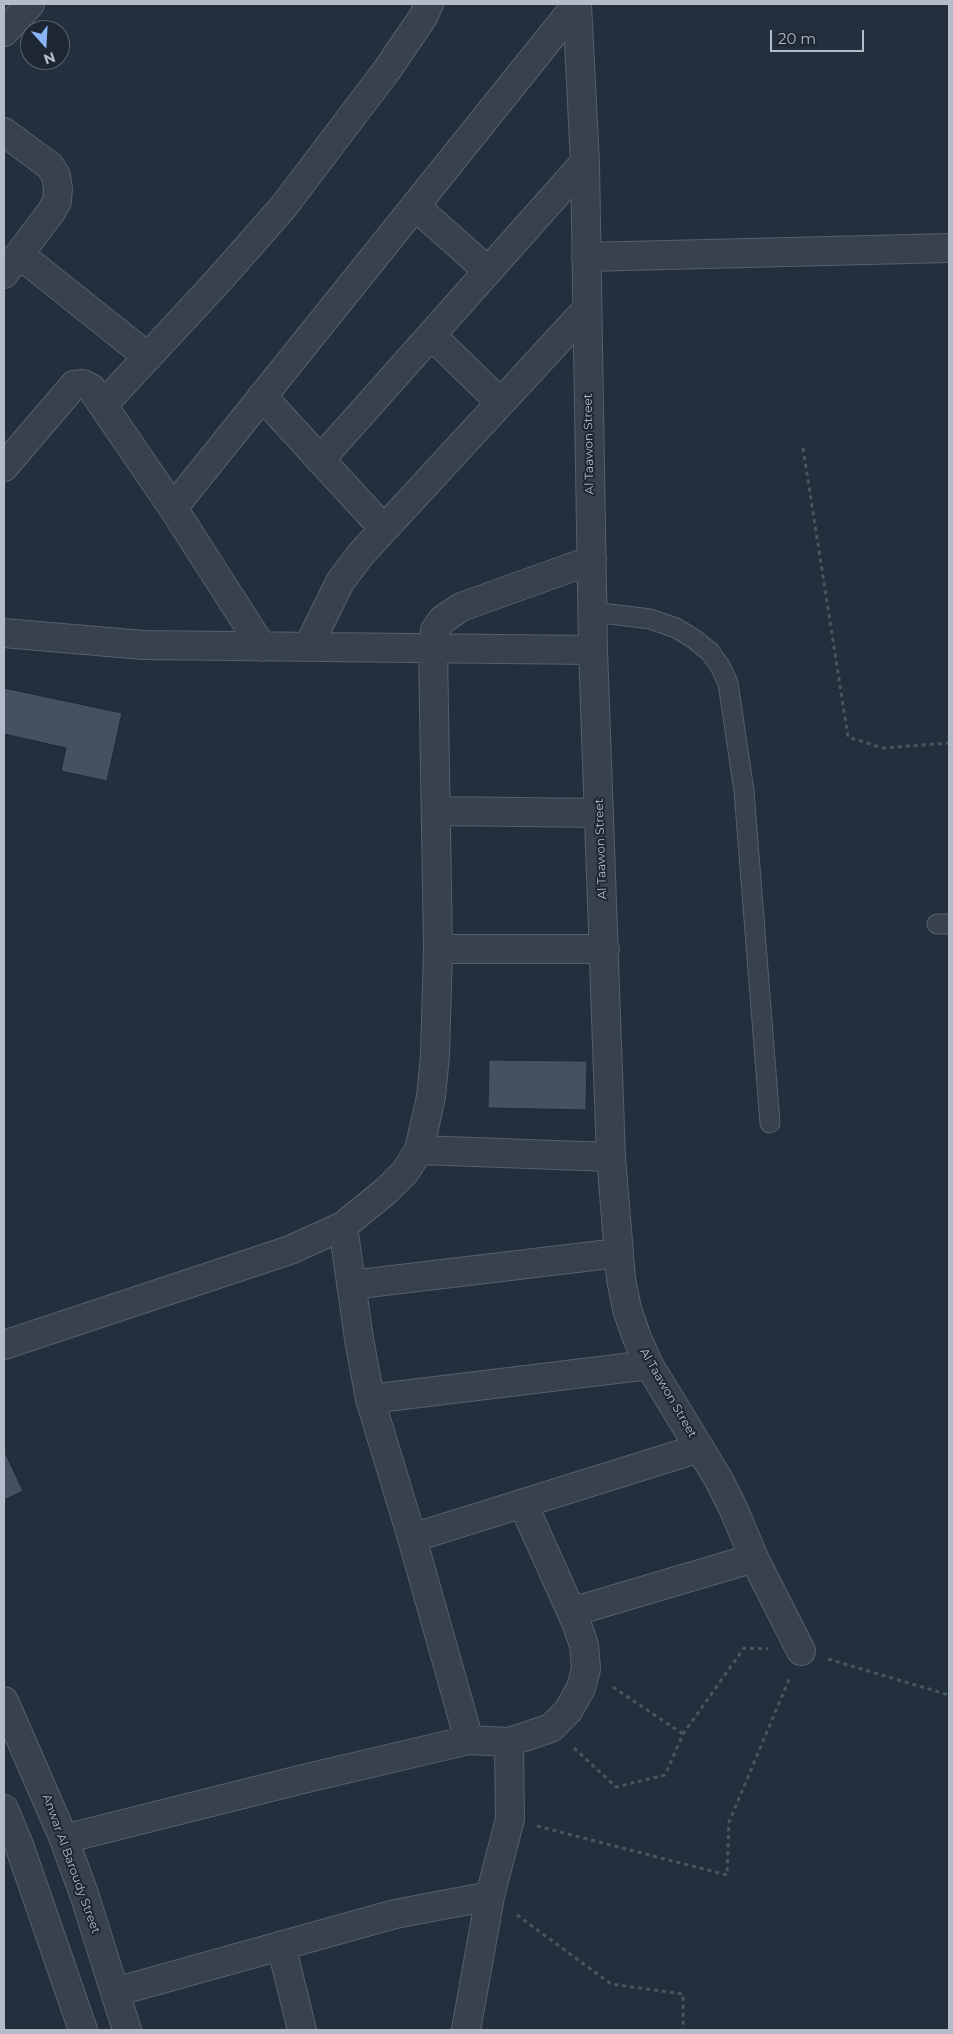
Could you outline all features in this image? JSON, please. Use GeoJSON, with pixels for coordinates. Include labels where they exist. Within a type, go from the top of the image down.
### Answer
{"type":"FeatureCollection","features":[{"type":"Feature","properties":{"kind":"street"},"geometry":{"type":"LineString","coordinates":[[4,32],[30,4]]}},
{"type":"Feature","properties":{"kind":"street"},"geometry":{"type":"LineString","coordinates":[[102,405],[148,357],[284,206],[387,70],[423,17],[429,4]]}},
{"type":"Feature","properties":{"kind":"street"},"geometry":{"type":"LineString","coordinates":[[172,508],[577,4]]}},
{"type":"Feature","properties":{"kind":"street","name":"Al Taawon Street"},"geometry":{"type":"LineString","coordinates":[[577,4],[585,162],[593,650],[611,1157],[618,1253],[627,1309],[649,1365],[734,1508],[754,1558],[801,1651]]}},
{"type":"Feature","properties":{"kind":"street"},"geometry":{"type":"LineString","coordinates":[[4,132],[50,166],[56,176],[58,189],[57,201],[52,212],[12,264],[148,357]]}},
{"type":"Feature","properties":{"kind":"street"},"geometry":{"type":"LineString","coordinates":[[320,460],[585,162]]}},
{"type":"Feature","properties":{"kind":"street"},"geometry":{"type":"LineString","coordinates":[[414,206],[488,271]]}},
{"type":"Feature","properties":{"kind":"street"},"geometry":{"type":"LineString","coordinates":[[586,257],[949,248]]}},
{"type":"Feature","properties":{"kind":"street"},"geometry":{"type":"LineString","coordinates":[[308,647],[340,582],[361,554],[587,309]]}},
{"type":"Feature","properties":{"kind":"street"},"geometry":{"type":"LineString","coordinates":[[431,335],[500,402]]}},
{"type":"Feature","properties":{"kind":"street"},"geometry":{"type":"LineString","coordinates":[[8,454],[74,385],[83,384],[90,388],[172,508],[262,646]]}},
{"type":"Feature","properties":{"kind":"street"},"geometry":{"type":"LineString","coordinates":[[262,396],[384,529]]}},
{"type":"Feature","properties":{"kind":"street"},"geometry":{"type":"LineString","coordinates":[[4,1345],[290,1250],[343,1226],[405,1172],[419,1150],[431,1097],[435,1054],[438,949],[433,650],[435,630],[442,620],[456,610],[592,560]]}},
{"type":"Feature","properties":{"kind":"street"},"geometry":{"type":"LineString","coordinates":[[4,633],[143,645],[433,650],[593,650]]}},
{"type":"Feature","properties":{"kind":"street"},"geometry":{"type":"LineString","coordinates":[[436,811],[599,812]]}},
{"type":"Feature","properties":{"kind":"street"},"geometry":{"type":"LineString","coordinates":[[438,949],[604,949]]}},
{"type":"Feature","properties":{"kind":"street"},"geometry":{"type":"LineString","coordinates":[[419,1150],[611,1157]]}},
{"type":"Feature","properties":{"kind":"street"},"geometry":{"type":"LineString","coordinates":[[343,1226],[370,1399],[412,1538],[469,1740]]}},
{"type":"Feature","properties":{"kind":"street"},"geometry":{"type":"LineString","coordinates":[[351,1285],[618,1253]]}},
{"type":"Feature","properties":{"kind":"street"},"geometry":{"type":"LineString","coordinates":[[370,1399],[649,1365]]}},
{"type":"Feature","properties":{"kind":"street"},"geometry":{"type":"LineString","coordinates":[[412,1538],[700,1448]]}},
{"type":"Feature","properties":{"kind":"street"},"geometry":{"type":"LineString","coordinates":[[64,1839],[302,1778],[469,1740],[510,1742],[551,1728],[568,1711],[581,1688],[586,1669],[584,1645],[572,1612],[523,1504]]}},
{"type":"Feature","properties":{"kind":"street"},"geometry":{"type":"LineString","coordinates":[[572,1612],[754,1558]]}},
{"type":"Feature","properties":{"kind":"street","name":"Anwar Al Baroudy Street"},"geometry":{"type":"LineString","coordinates":[[4,1701],[64,1839],[127,2030]]}},
{"type":"Feature","properties":{"kind":"street"},"geometry":{"type":"LineString","coordinates":[[466,2030],[490,1896],[510,1818],[510,1742]]}},
{"type":"Feature","properties":{"kind":"street"},"geometry":{"type":"LineString","coordinates":[[4,1809],[19,1845],[83,2030]]}},
{"type":"Feature","properties":{"kind":"street"},"geometry":{"type":"LineString","coordinates":[[115,1992],[396,1914],[490,1896]]}},
{"type":"Feature","properties":{"kind":"street"},"geometry":{"type":"LineString","coordinates":[[281,1946],[302,2030]]}},
{"type":"Feature","properties":{"kind":"lane"},"geometry":{"type":"LineString","coordinates":[[593,612],[650,619],[676,628],[710,652],[720,666],[728,683],[744,791],[770,1123]]}},
{"type":"Feature","properties":{"kind":"path"},"geometry":{"type":"LineString","coordinates":[[803,448],[848,737],[883,748],[949,743]]}},
{"type":"Feature","properties":{"kind":"path"},"geometry":{"type":"LineString","coordinates":[[551,1728],[616,1787],[665,1775],[683,1734],[744,1648],[801,1651],[949,1695]]}},
{"type":"Feature","properties":{"kind":"path"},"geometry":{"type":"LineString","coordinates":[[510,1818],[727,1875],[729,1822],[801,1651]]}},
{"type":"Feature","properties":{"kind":"path"},"geometry":{"type":"LineString","coordinates":[[586,1669],[683,1734]]}},
{"type":"Feature","properties":{"kind":"path"},"geometry":{"type":"LineString","coordinates":[[490,1896],[611,1984],[683,1994],[684,2030]]}},
{"type":"Feature","properties":{"kind":"building"},"geometry":{"type":"Polygon","coordinates":[[[4,688],[122,713],[107,781],[61,771],[66,748],[4,734],[4,688]]]}},
{"type":"Feature","properties":{"kind":"building"},"geometry":{"type":"Polygon","coordinates":[[[489,1060],[587,1061],[586,1110],[488,1108],[489,1060]]]}},
{"type":"Feature","properties":{"kind":"building"},"geometry":{"type":"Polygon","coordinates":[[[4,1450],[23,1491],[4,1500],[4,1450]]]}}]}
